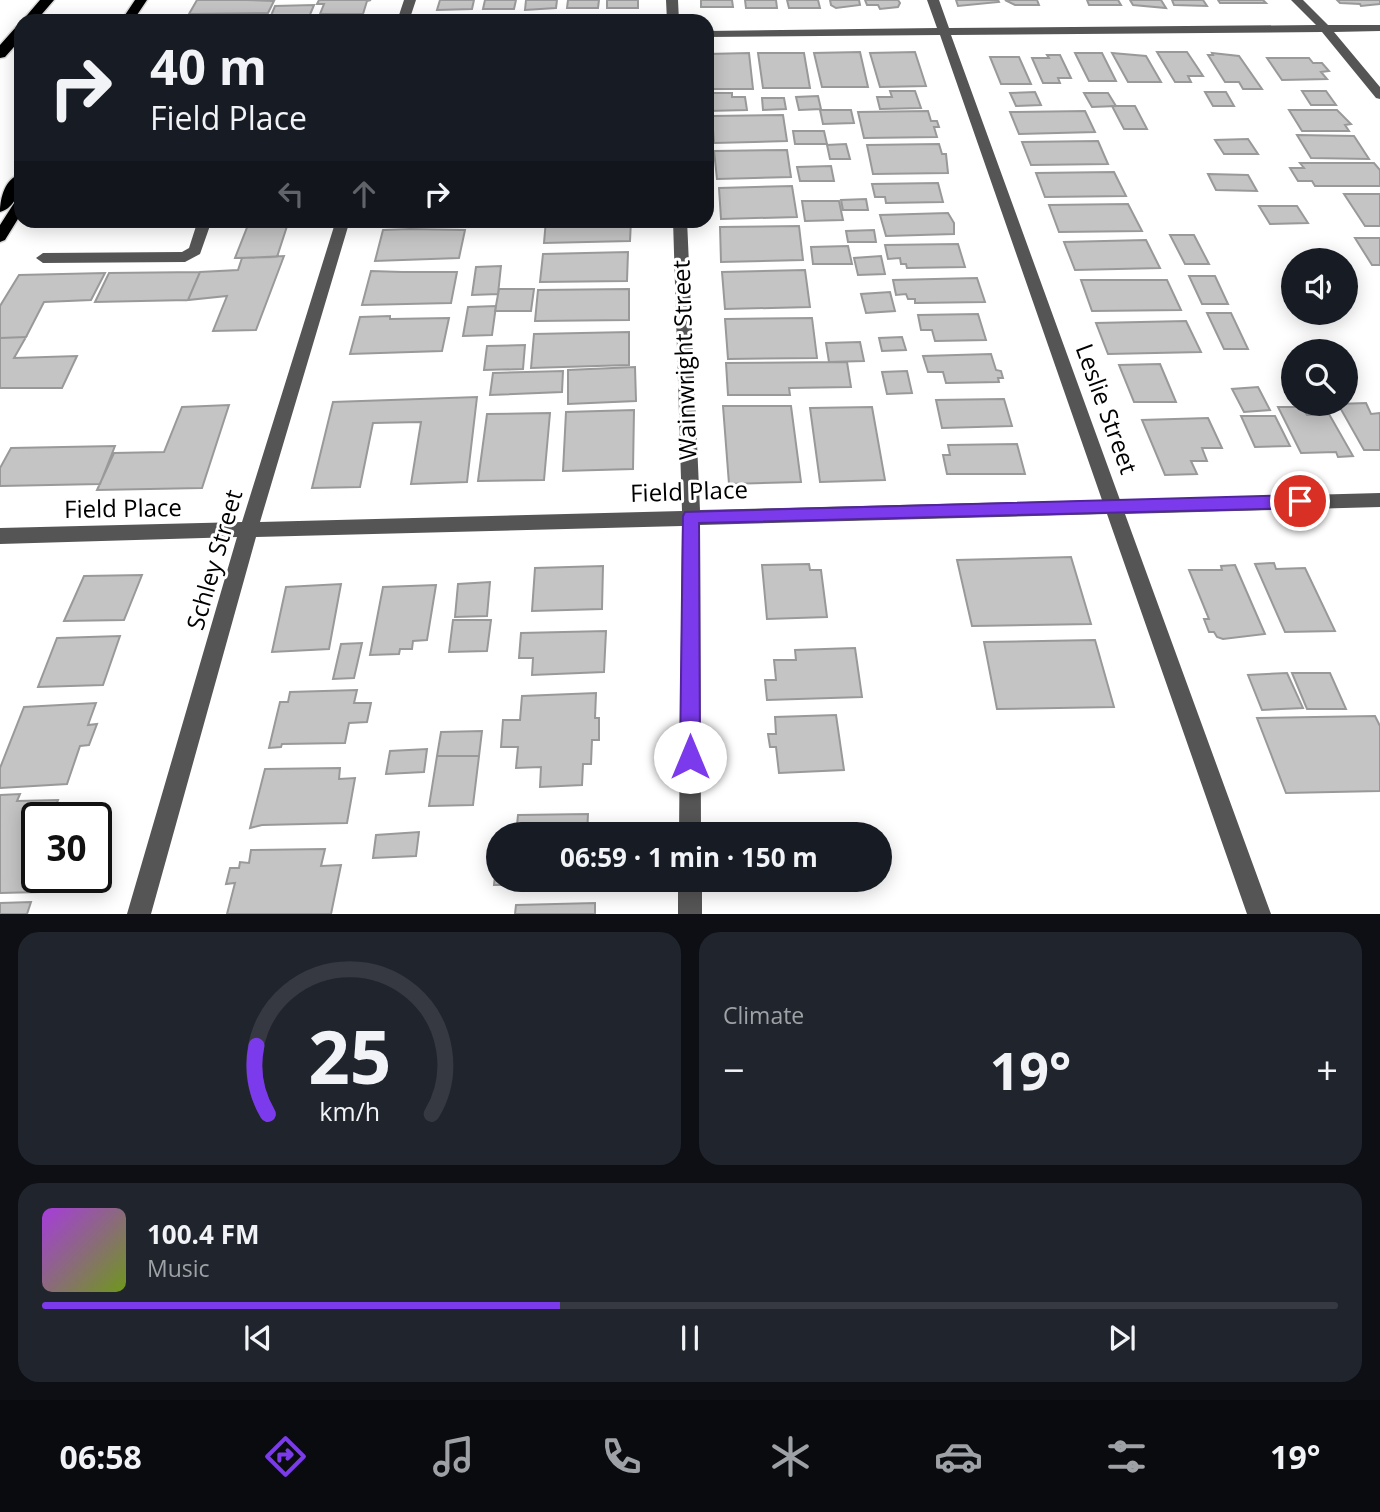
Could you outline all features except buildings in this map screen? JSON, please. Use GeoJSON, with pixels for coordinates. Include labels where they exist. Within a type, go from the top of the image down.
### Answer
{"type":"FeatureCollection","features":[{"type":"Feature","properties":{"kind":"highway"},"geometry":{"type":"LineString","coordinates":[[35,14],[47,0]]}},
{"type":"Feature","properties":{"kind":"highway"},"geometry":{"type":"LineString","coordinates":[[0,54],[14,38]]}},
{"type":"Feature","properties":{"kind":"main road"},"geometry":{"type":"LineString","coordinates":[[0,237],[14,209]]}},
{"type":"Feature","properties":{"kind":"street","name":"Leslie Street"},"geometry":{"type":"LineString","coordinates":[[933,0],[1259,914]]}},
{"type":"Feature","properties":{"kind":"street"},"geometry":{"type":"LineString","coordinates":[[1297,0],[1325,28],[1380,95]]}},
{"type":"Feature","properties":{"kind":"street"},"geometry":{"type":"LineString","coordinates":[[714,34],[1380,28]]}},
{"type":"Feature","properties":{"kind":"street"},"geometry":{"type":"LineString","coordinates":[[43,258],[185,257],[195,251],[202,228]]}},
{"type":"Feature","properties":{"kind":"street","name":"Schley Street"},"geometry":{"type":"LineString","coordinates":[[139,914],[248,531],[341,228]]}},
{"type":"Feature","properties":{"kind":"street","name":"Wainwright Street"},"geometry":{"type":"LineString","coordinates":[[680,228],[691,516],[690,822]]}},
{"type":"Feature","properties":{"kind":"street","name":"Field Place"},"geometry":{"type":"LineString","coordinates":[[0,536],[1380,500]]}},
{"type":"Feature","properties":{"kind":"street"},"geometry":{"type":"LineString","coordinates":[[690,892],[690,914]]}},
{"type":"Feature","properties":{"kind":"route"},"geometry":{"type":"LineString","coordinates":[[690,757],[691,516],[1300,501]]}}]}
